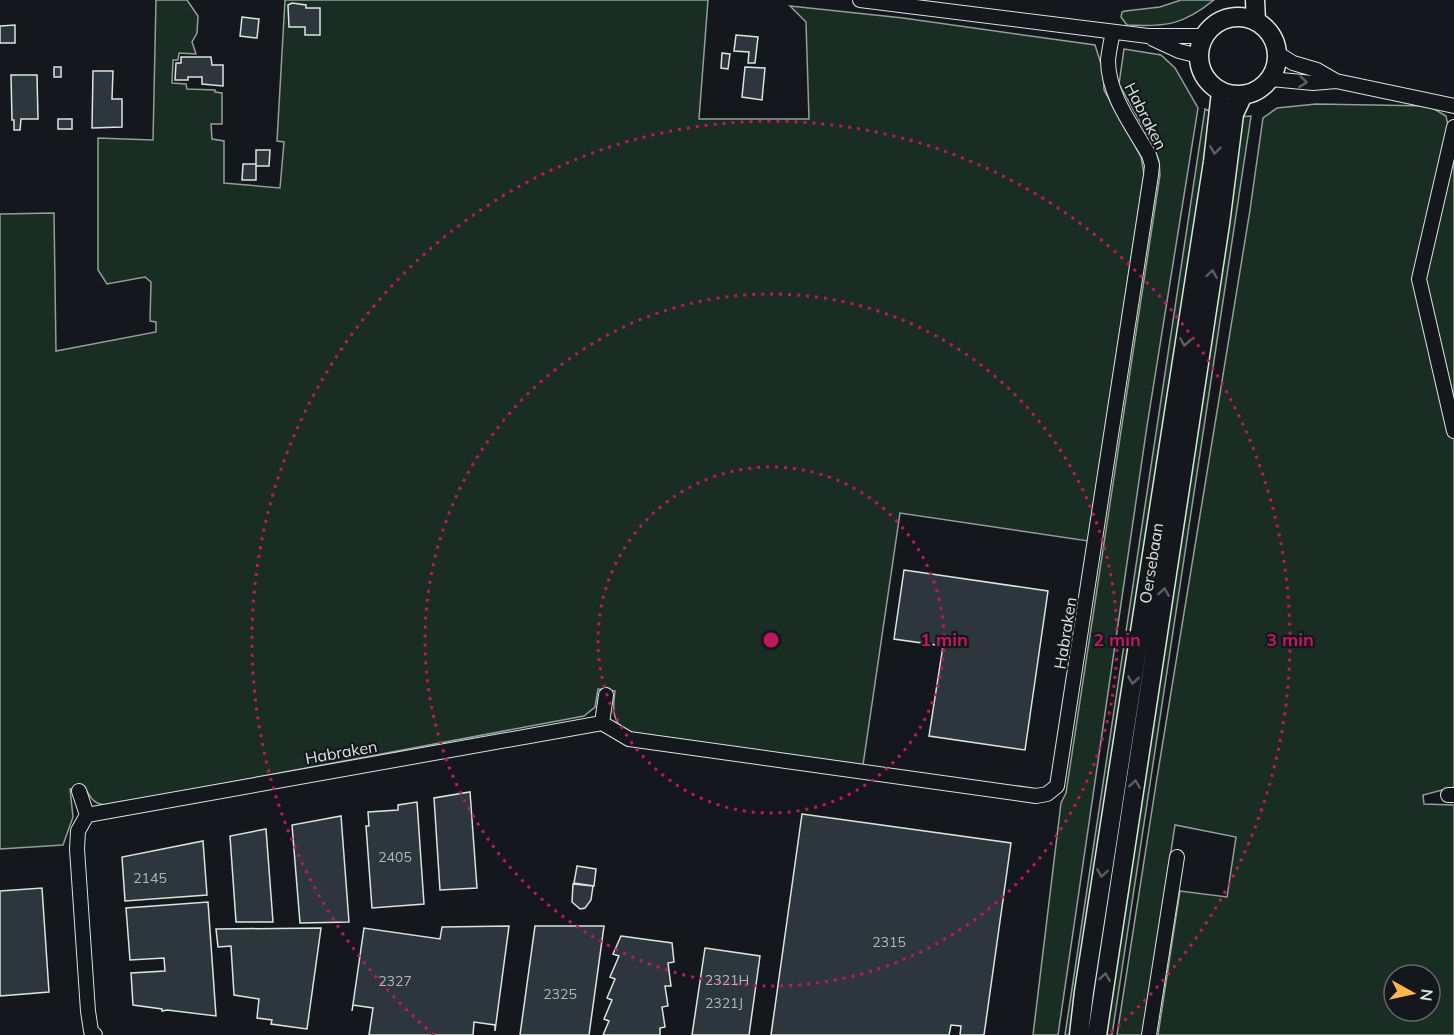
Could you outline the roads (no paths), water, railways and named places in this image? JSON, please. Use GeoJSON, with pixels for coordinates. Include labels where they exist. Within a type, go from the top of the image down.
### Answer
{"type":"FeatureCollection","features":[{"type":"Feature","properties":{"kind":"main road"},"geometry":{"type":"LineString","coordinates":[[1231,18],[1238,0]]}},
{"type":"Feature","properties":{"kind":"main road"},"geometry":{"type":"LineString","coordinates":[[1256,0],[1256,21]]}},
{"type":"Feature","properties":{"kind":"main road"},"geometry":{"type":"LineString","coordinates":[[1239,17],[1256,21],[1274,40],[1277,53],[1270,79],[1258,90],[1243,95],[1221,92],[1210,84],[1202,72],[1199,56],[1204,36],[1215,24],[1231,18],[1239,17]]}},
{"type":"Feature","properties":{"kind":"main road","name":"Oersebaan"},"geometry":{"type":"LineString","coordinates":[[1079,1035],[1213,162],[1221,92]]}},
{"type":"Feature","properties":{"kind":"main road","name":"Oersebaan"},"geometry":{"type":"LineString","coordinates":[[1097,1035],[1221,214],[1234,114],[1243,95]]}},
{"type":"Feature","properties":{"kind":"street"},"geometry":{"type":"LineString","coordinates":[[860,0],[1148,36],[1204,36]]}},
{"type":"Feature","properties":{"kind":"street","name":"Habraken"},"geometry":{"type":"LineString","coordinates":[[87,815],[602,723],[629,739],[1036,796],[1047,794],[1057,786],[1152,165],[1149,154],[1117,99],[1110,81],[1108,59],[1113,32]]}},
{"type":"Feature","properties":{"kind":"street"},"geometry":{"type":"LineString","coordinates":[[1148,36],[1179,51],[1199,56]]}},
{"type":"Feature","properties":{"kind":"street"},"geometry":{"type":"LineString","coordinates":[[1277,53],[1293,63],[1317,70],[1336,81]]}},
{"type":"Feature","properties":{"kind":"street"},"geometry":{"type":"LineString","coordinates":[[1270,79],[1313,83],[1336,81],[1454,106]]}},
{"type":"Feature","properties":{"kind":"street"},"geometry":{"type":"LineString","coordinates":[[1454,127],[1419,279],[1454,431]]}},
{"type":"Feature","properties":{"kind":"street"},"geometry":{"type":"LineString","coordinates":[[602,723],[606,695]]}},
{"type":"Feature","properties":{"kind":"street"},"geometry":{"type":"LineString","coordinates":[[79,790],[87,815],[78,831],[77,849],[88,1011],[91,1031],[95,1035]]}},
{"type":"Feature","properties":{"kind":"street"},"geometry":{"type":"LineString","coordinates":[[1149,1035],[1177,857]]}}]}
